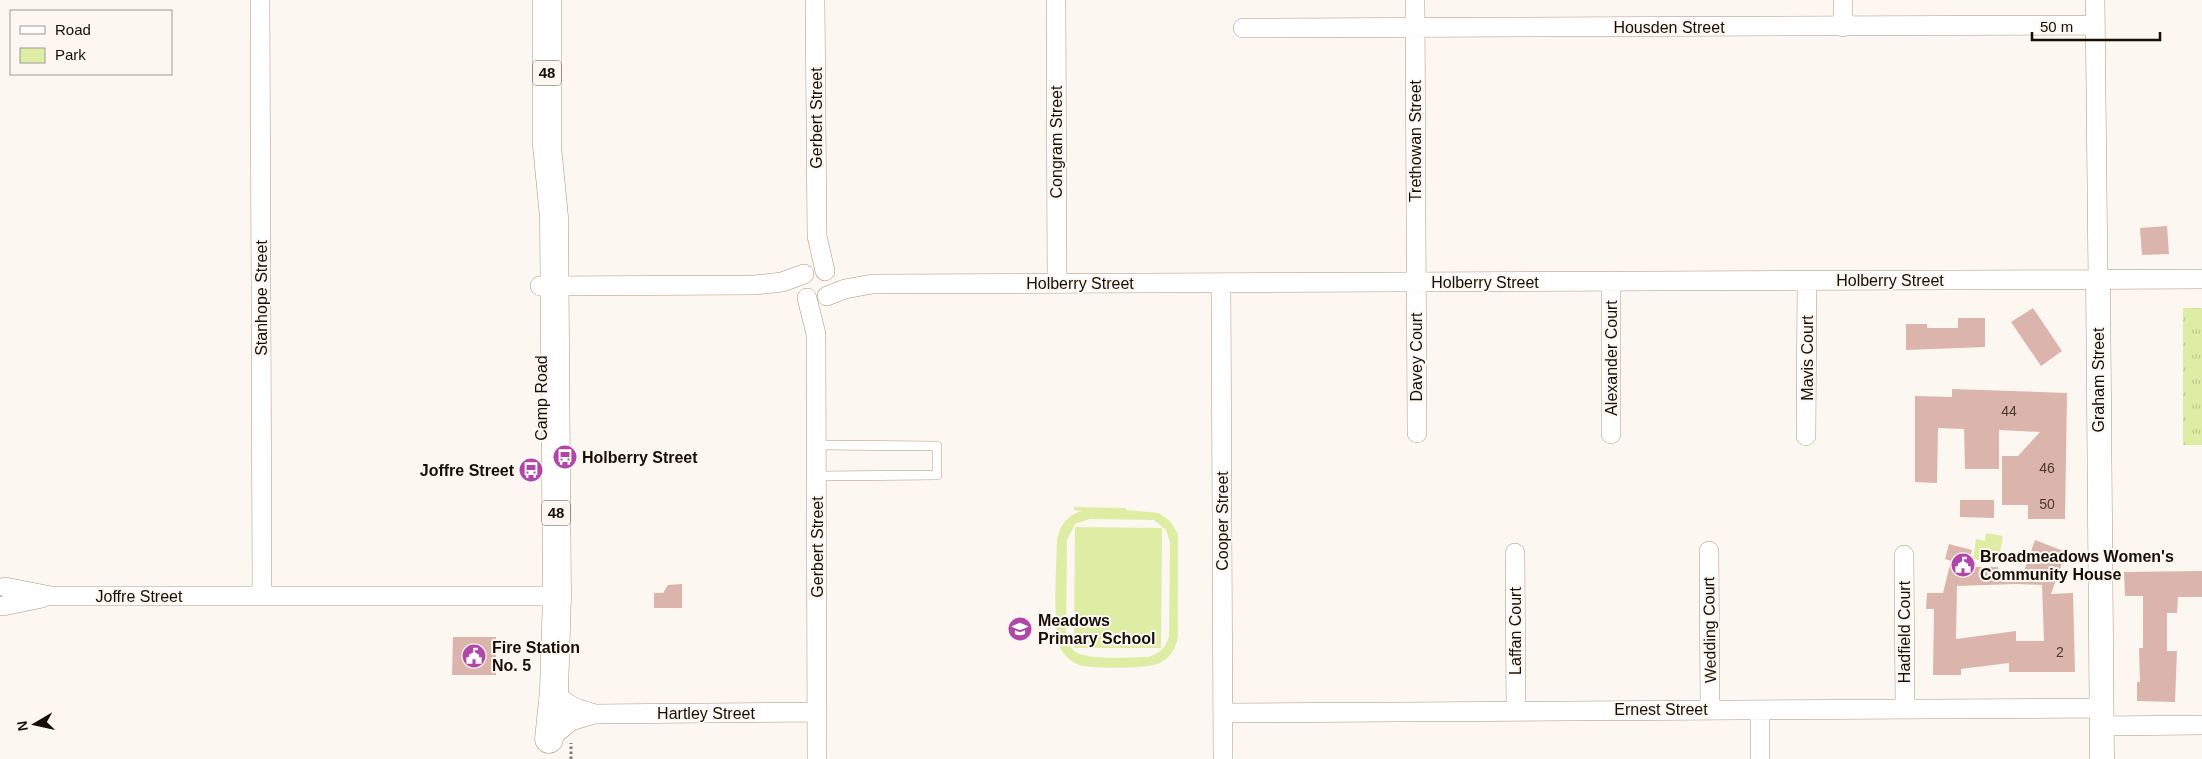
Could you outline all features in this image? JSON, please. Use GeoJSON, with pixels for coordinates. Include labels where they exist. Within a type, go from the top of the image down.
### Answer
{"type":"FeatureCollection","features":[{"type":"Feature","properties":{"kind":"main road","name":"Camp Road"},"geometry":{"type":"LineString","coordinates":[[547,0],[547,146],[554,217],[548,286],[549,596],[554,691],[548,749]]}},
{"type":"Feature","properties":{"kind":"main road","name":"Camp Road"},"geometry":{"type":"LineString","coordinates":[[548,749],[543,691],[549,596]]}},
{"type":"Feature","properties":{"kind":"street","name":"Stanhope Street"},"geometry":{"type":"LineString","coordinates":[[260,0],[262,596]]}},
{"type":"Feature","properties":{"kind":"street","name":"Gerbert Street"},"geometry":{"type":"LineString","coordinates":[[815,0],[817,236],[815,273]]}},
{"type":"Feature","properties":{"kind":"street","name":"Congram Street"},"geometry":{"type":"LineString","coordinates":[[1056,0],[1057,283]]}},
{"type":"Feature","properties":{"kind":"street","name":"Trethowan Street"},"geometry":{"type":"LineString","coordinates":[[1415,0],[1416,282]]}},
{"type":"Feature","properties":{"kind":"street"},"geometry":{"type":"LineString","coordinates":[[1843,0],[1843,27]]}},
{"type":"Feature","properties":{"kind":"street","name":"Graham Street"},"geometry":{"type":"LineString","coordinates":[[2095,0],[2100,717],[2102,759]]}},
{"type":"Feature","properties":{"kind":"street","name":"Housden Street"},"geometry":{"type":"LineString","coordinates":[[1243,28],[2095,25]]}},
{"type":"Feature","properties":{"kind":"street","name":"Holberry Street"},"geometry":{"type":"LineString","coordinates":[[815,273],[872,284]]}},
{"type":"Feature","properties":{"kind":"street"},"geometry":{"type":"LineString","coordinates":[[756,285],[815,297],[832,287],[815,273]]}},
{"type":"Feature","properties":{"kind":"street"},"geometry":{"type":"LineString","coordinates":[[548,286],[756,285],[782,282],[815,273]]}},
{"type":"Feature","properties":{"kind":"street"},"geometry":{"type":"LineString","coordinates":[[815,273],[800,283],[815,297]]}},
{"type":"Feature","properties":{"kind":"street","name":"Holberry Street"},"geometry":{"type":"LineString","coordinates":[[815,297],[872,284],[2202,279]]}},
{"type":"Feature","properties":{"kind":"street","name":"Alexander Court"},"geometry":{"type":"LineString","coordinates":[[1611,281],[1611,434]]}},
{"type":"Feature","properties":{"kind":"street","name":"Mavis Court"},"geometry":{"type":"LineString","coordinates":[[1806,436],[1807,281]]}},
{"type":"Feature","properties":{"kind":"street","name":"Davey Court"},"geometry":{"type":"LineString","coordinates":[[1416,282],[1417,433]]}},
{"type":"Feature","properties":{"kind":"street","name":"Cooper Street"},"geometry":{"type":"LineString","coordinates":[[1221,283],[1223,759]]}},
{"type":"Feature","properties":{"kind":"street","name":"Gerbert Street"},"geometry":{"type":"LineString","coordinates":[[815,297],[817,759]]}},
{"type":"Feature","properties":{"kind":"street","name":"Wedding Court"},"geometry":{"type":"LineString","coordinates":[[1709,551],[1710,709]]}},
{"type":"Feature","properties":{"kind":"street","name":"Laffan Court"},"geometry":{"type":"LineString","coordinates":[[1515,553],[1516,710]]}},
{"type":"Feature","properties":{"kind":"street","name":"Hadfield Court"},"geometry":{"type":"LineString","coordinates":[[1904,556],[1904,708]]}},
{"type":"Feature","properties":{"kind":"street","name":"Joffre Street"},"geometry":{"type":"LineString","coordinates":[[2,584],[51,596]]}},
{"type":"Feature","properties":{"kind":"street"},"geometry":{"type":"LineString","coordinates":[[1,608],[6,594],[2,584]]}},
{"type":"Feature","properties":{"kind":"street","name":"Joffre Street"},"geometry":{"type":"LineString","coordinates":[[1,608],[51,596],[549,596]]}},
{"type":"Feature","properties":{"kind":"street","name":"Hartley Street"},"geometry":{"type":"LineString","coordinates":[[554,691],[564,703],[571,707],[595,714]]}},
{"type":"Feature","properties":{"kind":"street","name":"Ernest Street"},"geometry":{"type":"LineString","coordinates":[[1223,713],[1904,708],[2100,717],[2202,725]]}},
{"type":"Feature","properties":{"kind":"street"},"geometry":{"type":"LineString","coordinates":[[1760,710],[1760,759]]}},
{"type":"Feature","properties":{"kind":"street","name":"Hartley Street"},"geometry":{"type":"LineString","coordinates":[[548,749],[571,721],[595,714],[817,712]]}},
{"type":"Feature","properties":{"kind":"lane"},"geometry":{"type":"LineString","coordinates":[[817,445],[937,446],[937,475],[817,476]]}},
{"type":"Feature","properties":{"kind":"green space"},"geometry":{"type":"Polygon","coordinates":[[[2183,308],[2202,308],[2202,445],[2183,445],[2183,308]]]}},
{"type":"Feature","properties":{"kind":"green space"},"geometry":{"type":"Polygon","coordinates":[[[1074,507],[1126,508],[1126,510],[1159,513],[1170,521],[1178,534],[1178,636],[1172,652],[1160,663],[1132,667],[1107,668],[1086,666],[1074,662],[1062,651],[1059,642],[1056,614],[1057,540],[1065,521],[1077,512],[1082,511],[1074,510],[1074,507]],[[1090,519],[1075,524],[1067,540],[1066,633],[1074,651],[1080,654],[1099,657],[1148,657],[1159,652],[1166,644],[1169,636],[1170,543],[1166,530],[1154,520],[1090,519]]]}},
{"type":"Feature","properties":{"kind":"green space"},"geometry":{"type":"Polygon","coordinates":[[[1075,527],[1162,528],[1161,648],[1074,648],[1075,527]]]}},
{"type":"Feature","properties":{"kind":"green space"},"geometry":{"type":"Polygon","coordinates":[[[1986,533],[2003,536],[1998,563],[1973,559],[1976,539],[1985,541],[1986,533]]]}},
{"type":"Feature","properties":{"kind":"building"},"geometry":{"type":"Polygon","coordinates":[[[2167,226],[2169,254],[2142,255],[2140,228],[2167,226]]]}},
{"type":"Feature","properties":{"kind":"building"},"geometry":{"type":"Polygon","coordinates":[[[2033,308],[2062,351],[2041,366],[2011,322],[2033,308]]]}},
{"type":"Feature","properties":{"kind":"building"},"geometry":{"type":"Polygon","coordinates":[[[1958,318],[1985,318],[1985,347],[1906,350],[1906,324],[1927,324],[1927,328],[1958,328],[1958,318]]]}},
{"type":"Feature","properties":{"kind":"building"},"geometry":{"type":"Polygon","coordinates":[[[1952,389],[2067,393],[2065,519],[2028,519],[2028,505],[2002,505],[2002,456],[2018,456],[2040,432],[1999,430],[1999,469],[1965,469],[1964,429],[1938,428],[1937,483],[1915,482],[1915,396],[1952,397],[1952,389]]]}},
{"type":"Feature","properties":{"kind":"building"},"geometry":{"type":"Polygon","coordinates":[[[1960,500],[1994,500],[1994,518],[1960,517],[1960,500]]]}},
{"type":"Feature","properties":{"kind":"building"},"geometry":{"type":"Polygon","coordinates":[[[2035,540],[2066,552],[2051,594],[2073,593],[2075,672],[2009,672],[2009,663],[1961,669],[1961,675],[1933,675],[1934,609],[1926,609],[1927,593],[1943,593],[1951,561],[1945,559],[1949,544],[1972,550],[1969,560],[1976,562],[1975,567],[1998,567],[1998,570],[2024,571],[2035,540]],[[2042,585],[1957,586],[1956,639],[2016,631],[2016,641],[2044,641],[2042,585]]]}},
{"type":"Feature","properties":{"kind":"building"},"geometry":{"type":"Polygon","coordinates":[[[2202,571],[2202,597],[2178,597],[2177,613],[2167,613],[2167,651],[2177,651],[2175,702],[2137,701],[2137,682],[2140,682],[2139,648],[2143,648],[2143,596],[2125,596],[2124,572],[2202,571]]]}},
{"type":"Feature","properties":{"kind":"building"},"geometry":{"type":"Polygon","coordinates":[[[682,584],[682,608],[654,608],[654,593],[663,593],[668,585],[682,584]]]}},
{"type":"Feature","properties":{"kind":"building","name":"Fire Station No. 5"},"geometry":{"type":"Polygon","coordinates":[[[453,637],[496,637],[496,675],[452,675],[453,637]]]}},
{"type":"Feature","properties":{"kind":"place","name":"Holberry Street"},"geometry":{"type":"Point","coordinates":[565,457]}},
{"type":"Feature","properties":{"kind":"place","name":"Joffre Street"},"geometry":{"type":"Point","coordinates":[531,470]}},
{"type":"Feature","properties":{"kind":"place","name":"Broadmeadows Women's Community House"},"geometry":{"type":"Point","coordinates":[1963,565]}},
{"type":"Feature","properties":{"kind":"place","name":"Meadows Primary School"},"geometry":{"type":"Point","coordinates":[1020,629]}},
{"type":"Feature","properties":{"kind":"place","name":"Fire Station No. 5"},"geometry":{"type":"Point","coordinates":[474,656]}}]}
